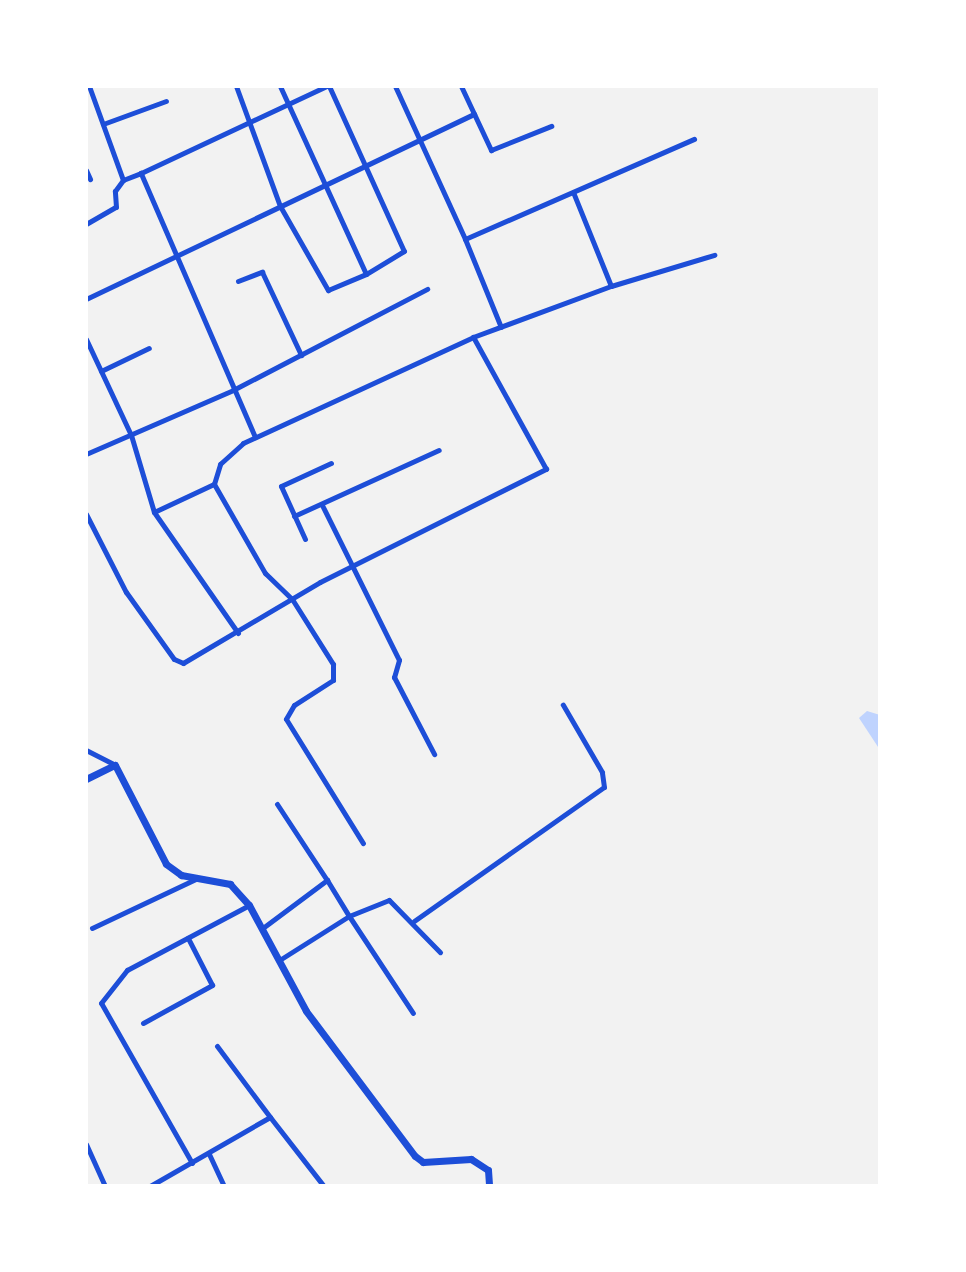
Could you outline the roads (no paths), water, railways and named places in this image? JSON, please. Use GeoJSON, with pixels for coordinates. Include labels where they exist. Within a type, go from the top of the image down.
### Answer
{"type":"FeatureCollection","features":[{"type":"Feature","properties":{"kind":"street"},"geometry":{"type":"LineString","coordinates":[[89,86],[123,180]]}},
{"type":"Feature","properties":{"kind":"street"},"geometry":{"type":"LineString","coordinates":[[86,224],[116,207],[115,191],[123,180],[141,173],[249,121],[287,102],[328,86],[404,251],[366,274],[325,289],[280,206],[249,121],[236,86]]}},
{"type":"Feature","properties":{"kind":"street"},"geometry":{"type":"LineString","coordinates":[[280,86],[366,274]]}},
{"type":"Feature","properties":{"kind":"street"},"geometry":{"type":"LineString","coordinates":[[395,86],[465,239],[501,327]]}},
{"type":"Feature","properties":{"kind":"street"},"geometry":{"type":"LineString","coordinates":[[461,86],[496,152],[551,126]]}},
{"type":"Feature","properties":{"kind":"street"},"geometry":{"type":"LineString","coordinates":[[103,124],[166,101]]}},
{"type":"Feature","properties":{"kind":"street"},"geometry":{"type":"LineString","coordinates":[[86,299],[474,114]]}},
{"type":"Feature","properties":{"kind":"street"},"geometry":{"type":"LineString","coordinates":[[465,239],[694,139]]}},
{"type":"Feature","properties":{"kind":"street"},"geometry":{"type":"LineString","coordinates":[[86,170],[90,179]]}},
{"type":"Feature","properties":{"kind":"street"},"geometry":{"type":"LineString","coordinates":[[141,173],[173,256],[255,437]]}},
{"type":"Feature","properties":{"kind":"street"},"geometry":{"type":"LineString","coordinates":[[573,192],[611,286]]}},
{"type":"Feature","properties":{"kind":"street"},"geometry":{"type":"LineString","coordinates":[[363,843],[286,719],[294,705],[336,675],[292,599],[265,573],[214,484],[220,464],[255,437],[472,337],[611,286],[715,254]]}},
{"type":"Feature","properties":{"kind":"street"},"geometry":{"type":"LineString","coordinates":[[238,281],[262,272],[301,355]]}},
{"type":"Feature","properties":{"kind":"street"},"geometry":{"type":"LineString","coordinates":[[86,454],[233,390],[426,289]]}},
{"type":"Feature","properties":{"kind":"street"},"geometry":{"type":"LineString","coordinates":[[86,514],[126,592],[174,659],[190,660],[351,567],[546,469],[472,337]]}},
{"type":"Feature","properties":{"kind":"street"},"geometry":{"type":"LineString","coordinates":[[86,339],[131,435],[154,512],[238,632]]}},
{"type":"Feature","properties":{"kind":"street"},"geometry":{"type":"LineString","coordinates":[[101,371],[149,348]]}},
{"type":"Feature","properties":{"kind":"street"},"geometry":{"type":"LineString","coordinates":[[294,516],[439,450]]}},
{"type":"Feature","properties":{"kind":"street"},"geometry":{"type":"LineString","coordinates":[[304,539],[281,486],[331,463]]}},
{"type":"Feature","properties":{"kind":"street"},"geometry":{"type":"LineString","coordinates":[[154,512],[214,484]]}},
{"type":"Feature","properties":{"kind":"street"},"geometry":{"type":"LineString","coordinates":[[322,505],[399,660],[394,677],[434,754]]}},
{"type":"Feature","properties":{"kind":"street"},"geometry":{"type":"LineString","coordinates":[[414,921],[604,787],[602,772],[563,705]]}},
{"type":"Feature","properties":{"kind":"street"},"geometry":{"type":"LineString","coordinates":[[86,750],[115,765],[166,864],[181,875],[230,884],[249,905],[264,927],[306,1011],[415,1156],[423,1162],[471,1159],[488,1170],[489,1186]]}},
{"type":"Feature","properties":{"kind":"street"},"geometry":{"type":"LineString","coordinates":[[86,779],[115,765]]}},
{"type":"Feature","properties":{"kind":"street"},"geometry":{"type":"LineString","coordinates":[[277,804],[413,1013]]}},
{"type":"Feature","properties":{"kind":"street"},"geometry":{"type":"LineString","coordinates":[[92,929],[201,877]]}},
{"type":"Feature","properties":{"kind":"street"},"geometry":{"type":"LineString","coordinates":[[264,927],[327,880]]}},
{"type":"Feature","properties":{"kind":"street"},"geometry":{"type":"LineString","coordinates":[[281,959],[349,916],[389,900],[414,921],[440,952]]}},
{"type":"Feature","properties":{"kind":"street"},"geometry":{"type":"LineString","coordinates":[[192,1163],[101,1003],[127,970],[249,905]]}},
{"type":"Feature","properties":{"kind":"street"},"geometry":{"type":"LineString","coordinates":[[143,1023],[212,985],[188,938]]}},
{"type":"Feature","properties":{"kind":"street"},"geometry":{"type":"LineString","coordinates":[[218,1046],[323,1185]]}},
{"type":"Feature","properties":{"kind":"street"},"geometry":{"type":"LineString","coordinates":[[150,1186],[270,1117]]}},
{"type":"Feature","properties":{"kind":"street"},"geometry":{"type":"LineString","coordinates":[[86,1144],[105,1186]]}},
{"type":"Feature","properties":{"kind":"street"},"geometry":{"type":"LineString","coordinates":[[209,1154],[224,1186]]}},
{"type":"Feature","properties":{"kind":"street"},"geometry":{"type":"LineString","coordinates":[[167,1177],[171,1186]]}},
{"type":"Feature","properties":{"kind":"water"},"geometry":{"type":"Polygon","coordinates":[[[867,711],[880,715],[880,750],[859,718],[867,711]]]}}]}
